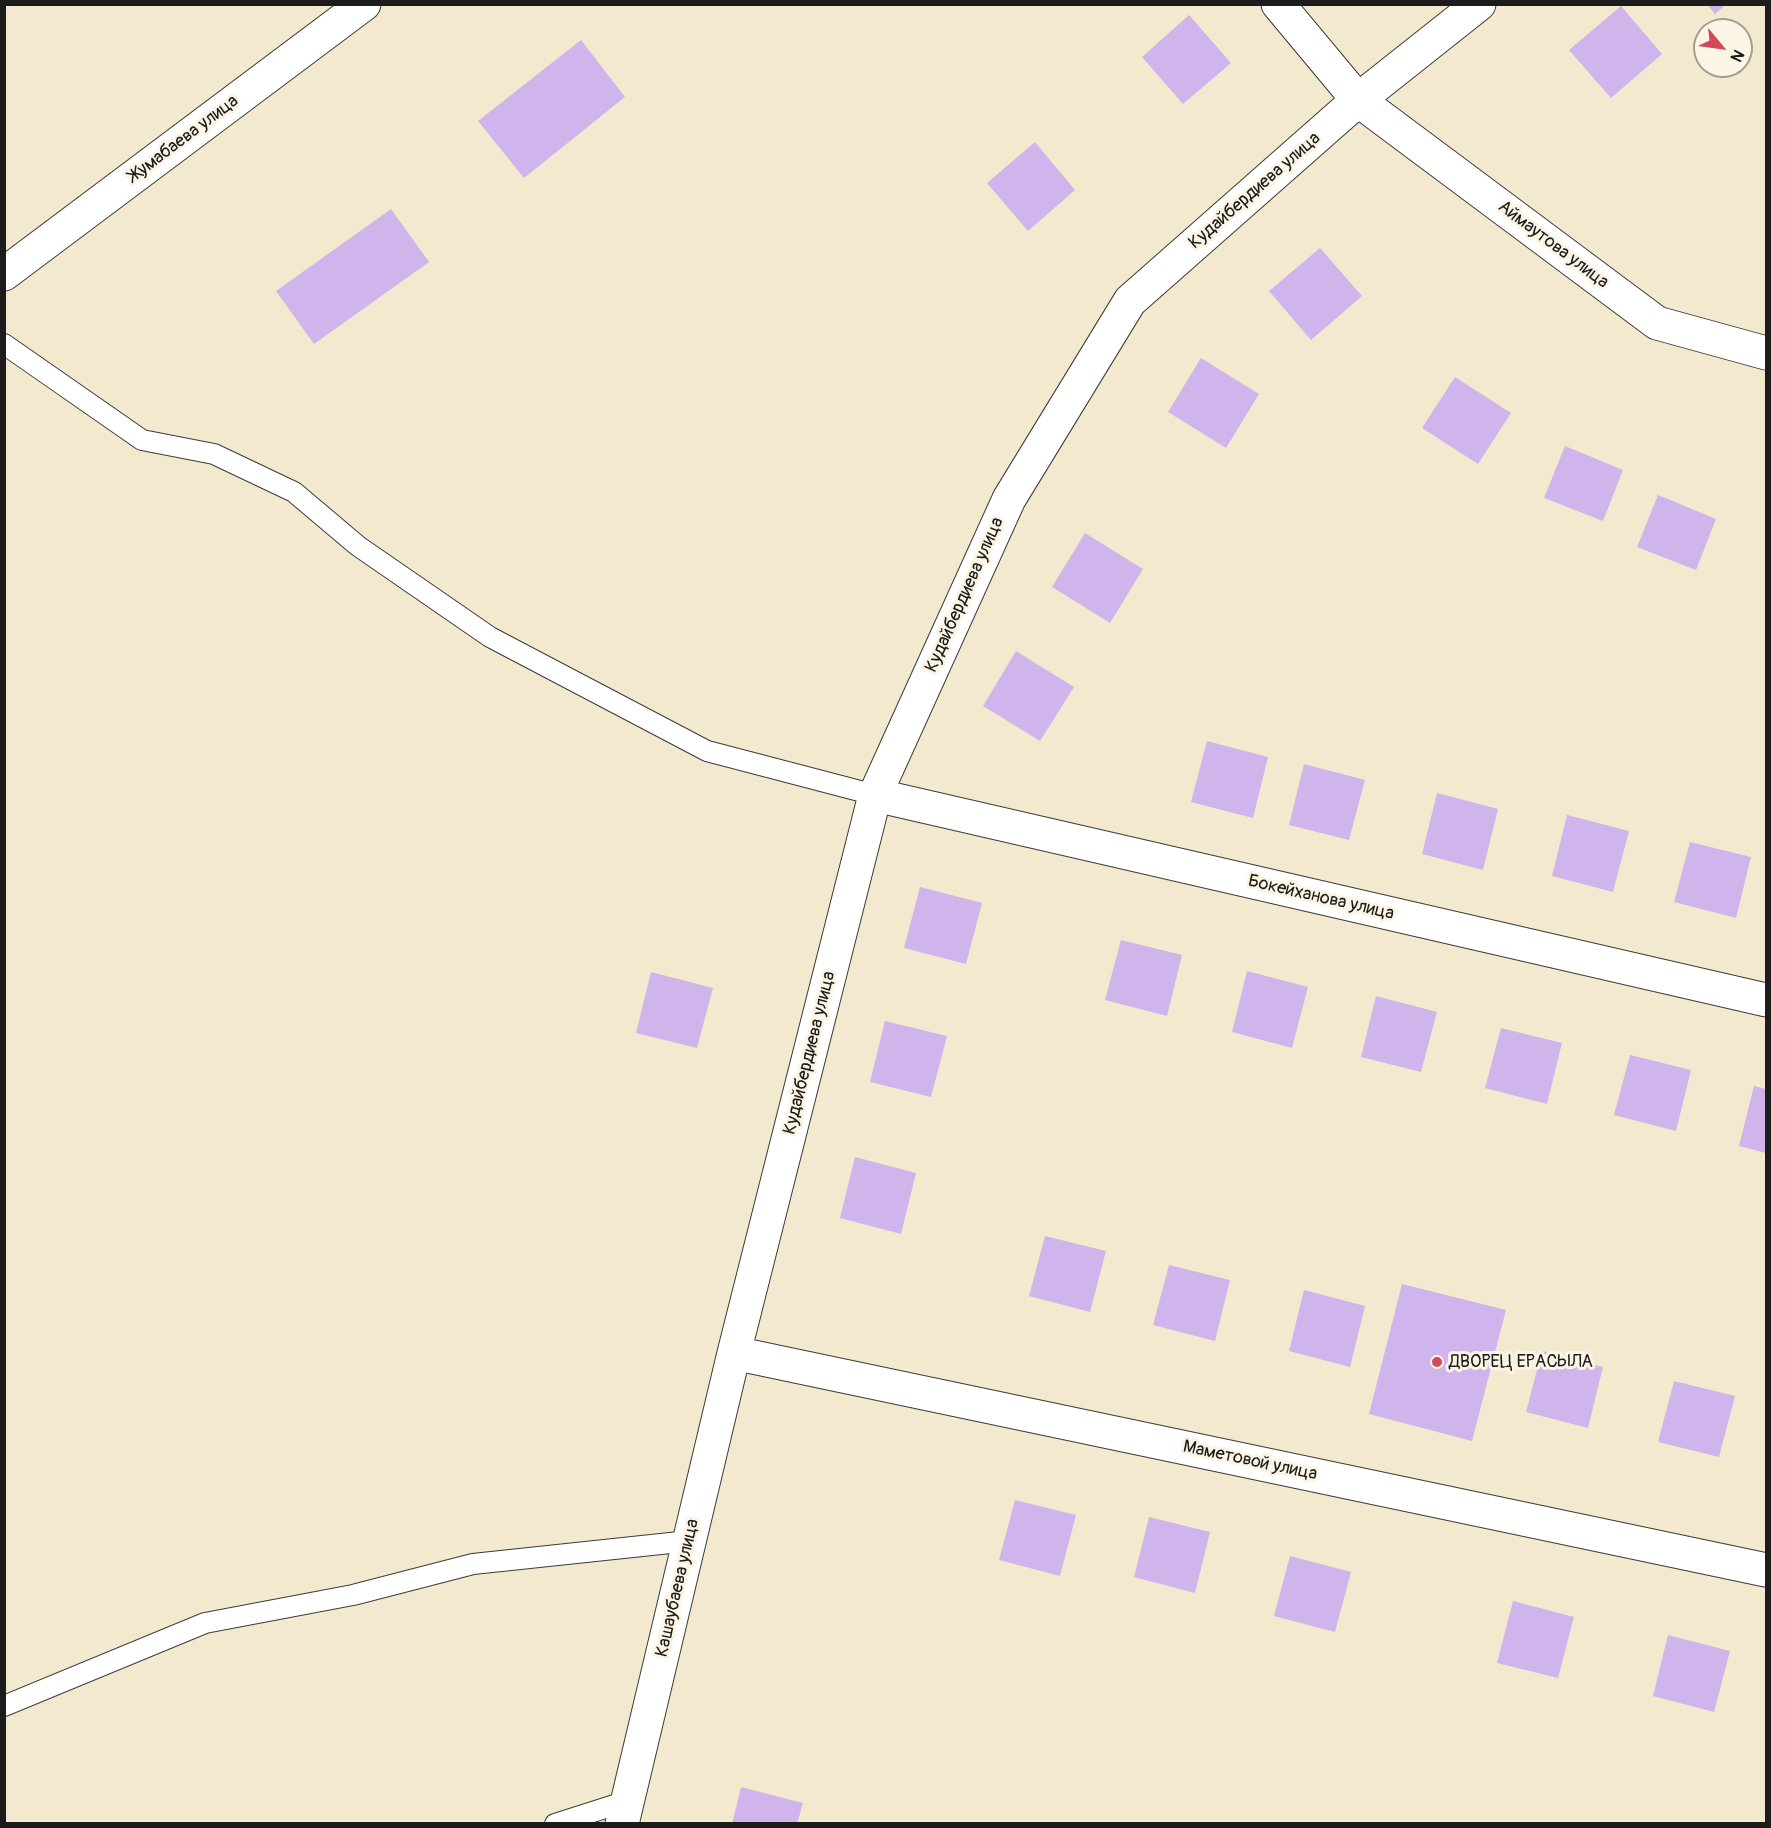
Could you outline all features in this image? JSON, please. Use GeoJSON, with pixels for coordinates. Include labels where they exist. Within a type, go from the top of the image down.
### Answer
{"type":"FeatureCollection","features":[{"type":"Feature","properties":{"kind":"street","name":"Жумабаева улица"},"geometry":{"type":"LineString","coordinates":[[4,274],[364,4]]}},
{"type":"Feature","properties":{"kind":"street","name":"Аймаутова улица"},"geometry":{"type":"LineString","coordinates":[[1278,4],[1358,100],[1657,323],[1767,353]]}},
{"type":"Feature","properties":{"kind":"street","name":"Кудайбердиева улица"},"geometry":{"type":"LineString","coordinates":[[734,1353],[875,795],[1009,499],[1130,301],[1358,100],[1479,4]]}},
{"type":"Feature","properties":{"kind":"street","name":"Бокейханова улица"},"geometry":{"type":"LineString","coordinates":[[875,795],[1767,1000]]}},
{"type":"Feature","properties":{"kind":"street","name":"Кашаубаева улица"},"geometry":{"type":"LineString","coordinates":[[624,1813],[734,1353]]}},
{"type":"Feature","properties":{"kind":"street","name":"Маметовой улица"},"geometry":{"type":"LineString","coordinates":[[734,1353],[1767,1570]]}},
{"type":"Feature","properties":{"kind":"lane"},"geometry":{"type":"LineString","coordinates":[[4,344],[142,440],[214,454],[294,492],[358,546],[490,637],[707,751],[875,795]]}},
{"type":"Feature","properties":{"kind":"lane"},"geometry":{"type":"LineString","coordinates":[[4,1706],[205,1623],[353,1595],[473,1564],[689,1541]]}},
{"type":"Feature","properties":{"kind":"lane"},"geometry":{"type":"LineString","coordinates":[[555,1824],[624,1813]]}},
{"type":"Feature","properties":{"kind":"building"},"geometry":{"type":"Polygon","coordinates":[[[1707,4],[1726,4],[1715,14],[1707,4]]]}},
{"type":"Feature","properties":{"kind":"building"},"geometry":{"type":"Polygon","coordinates":[[[1621,6],[1662,54],[1611,98],[1569,50],[1621,6]]]}},
{"type":"Feature","properties":{"kind":"building"},"geometry":{"type":"Polygon","coordinates":[[[1189,15],[1231,63],[1183,104],[1142,57],[1189,15]]]}},
{"type":"Feature","properties":{"kind":"building"},"geometry":{"type":"Polygon","coordinates":[[[581,40],[625,97],[524,178],[478,121],[581,40]]]}},
{"type":"Feature","properties":{"kind":"building"},"geometry":{"type":"Polygon","coordinates":[[[1035,142],[1075,190],[1028,231],[987,183],[1035,142]]]}},
{"type":"Feature","properties":{"kind":"building"},"geometry":{"type":"Polygon","coordinates":[[[391,209],[429,262],[314,344],[276,291],[391,209]]]}},
{"type":"Feature","properties":{"kind":"building"},"geometry":{"type":"Polygon","coordinates":[[[1320,248],[1362,296],[1311,340],[1269,291],[1320,248]]]}},
{"type":"Feature","properties":{"kind":"building"},"geometry":{"type":"Polygon","coordinates":[[[1201,358],[1259,394],[1226,448],[1168,412],[1201,358]]]}},
{"type":"Feature","properties":{"kind":"building"},"geometry":{"type":"Polygon","coordinates":[[[1455,377],[1511,413],[1478,464],[1422,428],[1455,377]]]}},
{"type":"Feature","properties":{"kind":"building"},"geometry":{"type":"Polygon","coordinates":[[[1565,446],[1623,470],[1603,521],[1544,498],[1565,446]]]}},
{"type":"Feature","properties":{"kind":"building"},"geometry":{"type":"Polygon","coordinates":[[[1658,495],[1716,519],[1696,570],[1637,547],[1658,495]]]}},
{"type":"Feature","properties":{"kind":"building"},"geometry":{"type":"Polygon","coordinates":[[[1085,533],[1143,569],[1110,623],[1052,587],[1085,533]]]}},
{"type":"Feature","properties":{"kind":"building"},"geometry":{"type":"Polygon","coordinates":[[[1016,651],[1074,687],[1040,741],[983,706],[1016,651]]]}},
{"type":"Feature","properties":{"kind":"building"},"geometry":{"type":"Polygon","coordinates":[[[1207,741],[1268,757],[1253,818],[1191,802],[1207,741]]]}},
{"type":"Feature","properties":{"kind":"building"},"geometry":{"type":"Polygon","coordinates":[[[1304,764],[1365,780],[1349,840],[1289,825],[1304,764]]]}},
{"type":"Feature","properties":{"kind":"building"},"geometry":{"type":"Polygon","coordinates":[[[1437,793],[1498,809],[1483,870],[1422,854],[1437,793]]]}},
{"type":"Feature","properties":{"kind":"building"},"geometry":{"type":"Polygon","coordinates":[[[1567,815],[1629,831],[1613,892],[1552,876],[1567,815]]]}},
{"type":"Feature","properties":{"kind":"building"},"geometry":{"type":"Polygon","coordinates":[[[1690,842],[1751,857],[1736,918],[1674,902],[1690,842]]]}},
{"type":"Feature","properties":{"kind":"building"},"geometry":{"type":"Polygon","coordinates":[[[920,887],[982,903],[966,964],[904,948],[920,887]]]}},
{"type":"Feature","properties":{"kind":"building"},"geometry":{"type":"Polygon","coordinates":[[[1121,940],[1182,955],[1167,1016],[1105,1000],[1121,940]]]}},
{"type":"Feature","properties":{"kind":"building"},"geometry":{"type":"Polygon","coordinates":[[[1247,971],[1308,987],[1292,1048],[1232,1032],[1247,971]]]}},
{"type":"Feature","properties":{"kind":"building"},"geometry":{"type":"Polygon","coordinates":[[[651,972],[713,988],[697,1048],[636,1033],[651,972]]]}},
{"type":"Feature","properties":{"kind":"building"},"geometry":{"type":"Polygon","coordinates":[[[1376,996],[1437,1012],[1421,1072],[1361,1057],[1376,996]]]}},
{"type":"Feature","properties":{"kind":"building"},"geometry":{"type":"Polygon","coordinates":[[[885,1021],[947,1036],[931,1097],[870,1082],[885,1021]]]}},
{"type":"Feature","properties":{"kind":"building"},"geometry":{"type":"Polygon","coordinates":[[[1501,1028],[1562,1043],[1547,1104],[1485,1088],[1501,1028]]]}},
{"type":"Feature","properties":{"kind":"building"},"geometry":{"type":"Polygon","coordinates":[[[1630,1055],[1691,1070],[1676,1131],[1614,1115],[1630,1055]]]}},
{"type":"Feature","properties":{"kind":"building"},"geometry":{"type":"Polygon","coordinates":[[[1754,1086],[1766,1089],[1766,1153],[1739,1146],[1754,1086]]]}},
{"type":"Feature","properties":{"kind":"building"},"geometry":{"type":"Polygon","coordinates":[[[855,1157],[916,1173],[901,1234],[840,1218],[855,1157]]]}},
{"type":"Feature","properties":{"kind":"building"},"geometry":{"type":"Polygon","coordinates":[[[1045,1236],[1106,1251],[1090,1312],[1029,1296],[1045,1236]]]}},
{"type":"Feature","properties":{"kind":"building"},"geometry":{"type":"Polygon","coordinates":[[[1169,1265],[1230,1280],[1215,1341],[1153,1325],[1169,1265]]]}},
{"type":"Feature","properties":{"kind":"building","name":"ДВОРЕЦ ЕРАСЫЛА"},"geometry":{"type":"Polygon","coordinates":[[[1402,1284],[1506,1310],[1472,1441],[1369,1414],[1402,1284]]]}},
{"type":"Feature","properties":{"kind":"building"},"geometry":{"type":"Polygon","coordinates":[[[1304,1290],[1365,1306],[1350,1367],[1289,1351],[1304,1290]]]}},
{"type":"Feature","properties":{"kind":"building"},"geometry":{"type":"Polygon","coordinates":[[[1542,1351],[1603,1367],[1588,1428],[1526,1412],[1542,1351]]]}},
{"type":"Feature","properties":{"kind":"building"},"geometry":{"type":"Polygon","coordinates":[[[1674,1381],[1735,1396],[1719,1457],[1658,1442],[1674,1381]]]}},
{"type":"Feature","properties":{"kind":"building"},"geometry":{"type":"Polygon","coordinates":[[[1015,1500],[1076,1515],[1060,1576],[999,1560],[1015,1500]]]}},
{"type":"Feature","properties":{"kind":"building"},"geometry":{"type":"Polygon","coordinates":[[[1149,1517],[1210,1532],[1195,1593],[1134,1577],[1149,1517]]]}},
{"type":"Feature","properties":{"kind":"building"},"geometry":{"type":"Polygon","coordinates":[[[1290,1556],[1351,1572],[1335,1632],[1274,1616],[1290,1556]]]}},
{"type":"Feature","properties":{"kind":"building"},"geometry":{"type":"Polygon","coordinates":[[[1513,1601],[1574,1617],[1558,1678],[1497,1663],[1513,1601]]]}},
{"type":"Feature","properties":{"kind":"building"},"geometry":{"type":"Polygon","coordinates":[[[1668,1635],[1730,1651],[1714,1712],[1653,1696],[1668,1635]]]}},
{"type":"Feature","properties":{"kind":"building"},"geometry":{"type":"Polygon","coordinates":[[[741,1787],[803,1803],[797,1824],[732,1824],[741,1787]]]}},
{"type":"Feature","properties":{"kind":"place","name":"ДВОРЕЦ ЕРАСЫЛА"},"geometry":{"type":"Point","coordinates":[1437,1362]}}]}
